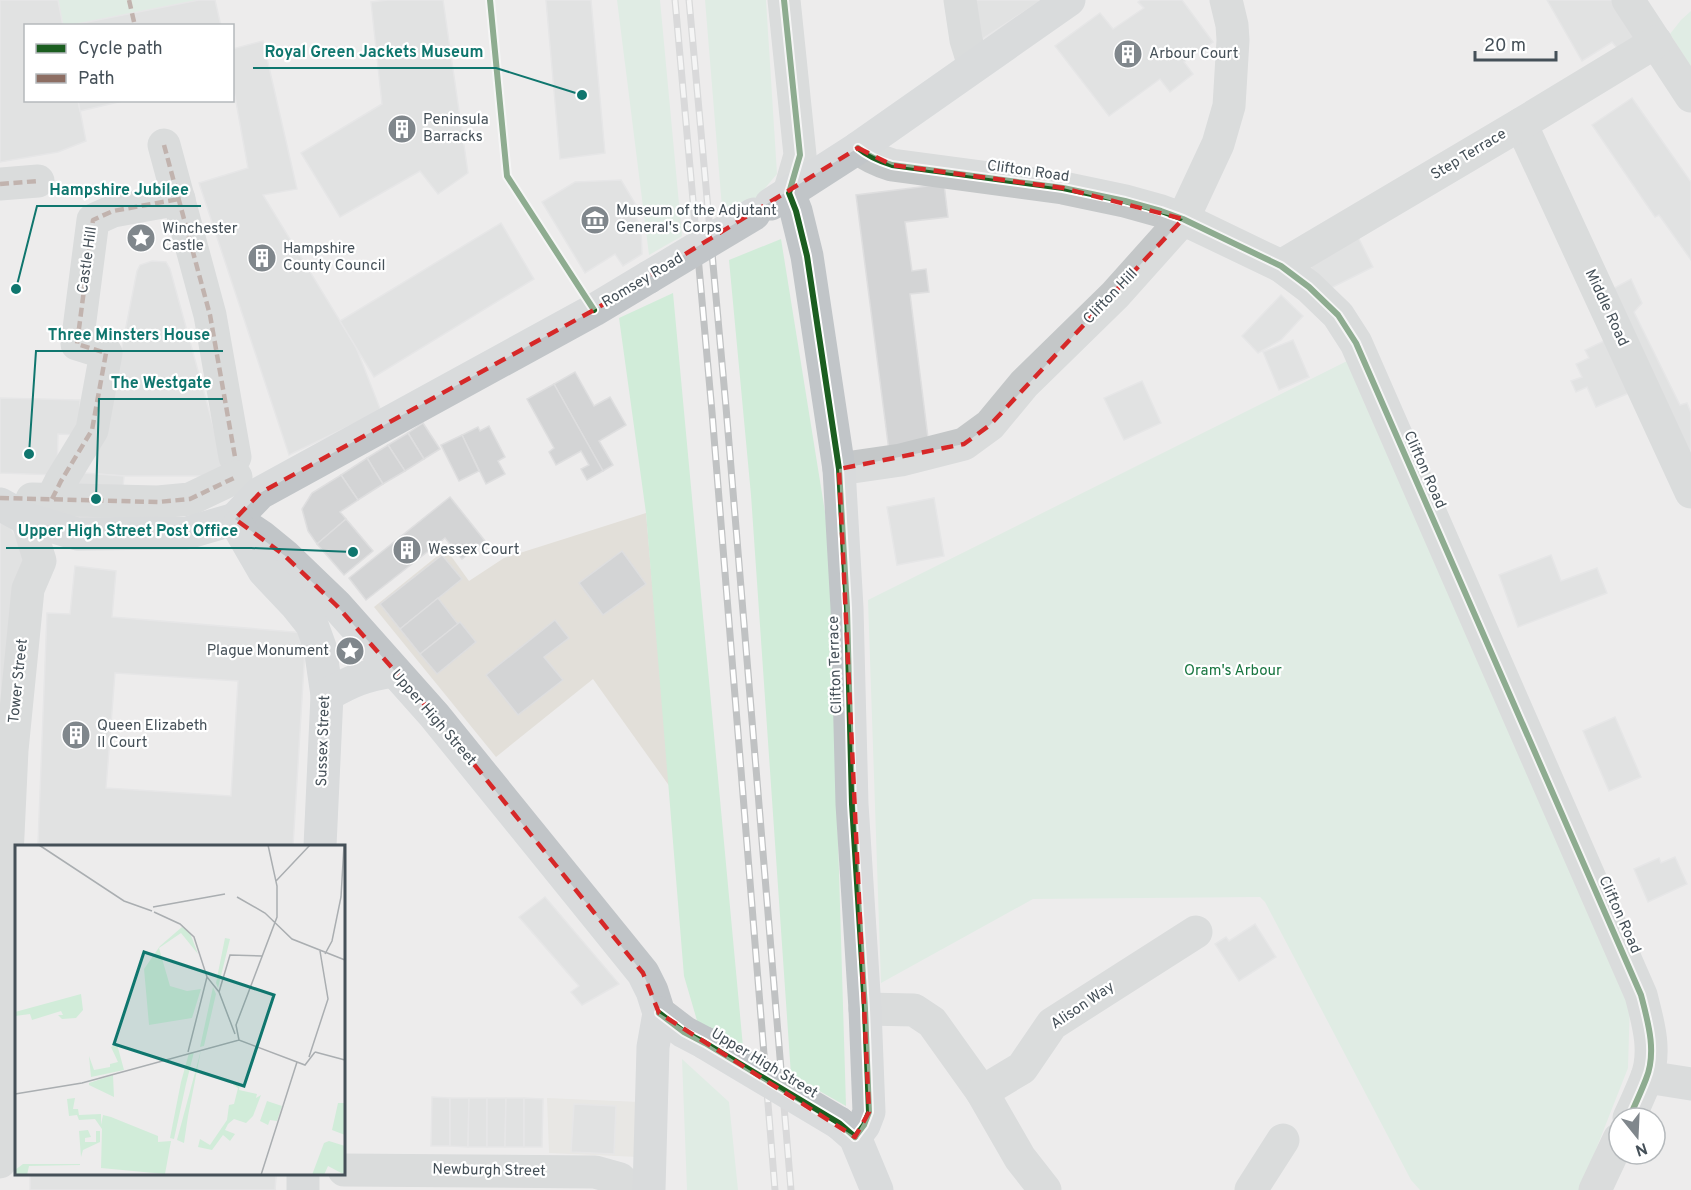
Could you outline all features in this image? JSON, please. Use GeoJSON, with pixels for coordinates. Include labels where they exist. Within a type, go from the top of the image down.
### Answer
{"type":"FeatureCollection","features":[{"type":"Feature","properties":{"kind":"main road","name":"Romsey Road"},"geometry":{"type":"LineString","coordinates":[[235,519],[260,493],[594,310],[789,193],[858,148],[1069,0]]}},
{"type":"Feature","properties":{"kind":"main road","name":"Clifton Terrace"},"geometry":{"type":"LineString","coordinates":[[789,193],[805,245],[839,469],[852,804],[869,1112],[864,1125],[847,1130]]}},
{"type":"Feature","properties":{"kind":"main road"},"geometry":{"type":"LineString","coordinates":[[26,507],[77,534],[187,533],[235,519]]}},
{"type":"Feature","properties":{"kind":"main road","name":"Upper High Street"},"geometry":{"type":"LineString","coordinates":[[235,519],[284,555],[337,606],[434,715],[643,973],[659,1013],[684,1032],[847,1130]]}},
{"type":"Feature","properties":{"kind":"main road","name":"Sussex Street"},"geometry":{"type":"LineString","coordinates":[[235,519],[264,571],[312,625],[321,647],[327,695],[320,845]]}},
{"type":"Feature","properties":{"kind":"main road"},"geometry":{"type":"LineString","coordinates":[[327,695],[350,681],[393,671]]}},
{"type":"Feature","properties":{"kind":"main road"},"geometry":{"type":"LineString","coordinates":[[649,1190],[653,1047],[659,1013]]}},
{"type":"Feature","properties":{"kind":"main road"},"geometry":{"type":"LineString","coordinates":[[847,1130],[877,1190]]}},
{"type":"Feature","properties":{"kind":"street"},"geometry":{"type":"LineString","coordinates":[[784,0],[800,155],[789,193]]}},
{"type":"Feature","properties":{"kind":"street"},"geometry":{"type":"LineString","coordinates":[[960,0],[966,40],[974,66]]}},
{"type":"Feature","properties":{"kind":"street","name":"Clifton Hill"},"geometry":{"type":"LineString","coordinates":[[839,469],[901,460],[964,444],[990,425],[1024,384],[1115,295],[1183,219],[1218,144],[1229,106],[1233,40],[1231,16],[1226,0]]}},
{"type":"Feature","properties":{"kind":"street"},"geometry":{"type":"LineString","coordinates":[[1628,0],[1691,96]]}},
{"type":"Feature","properties":{"kind":"street","name":"Step Terrace"},"geometry":{"type":"LineString","coordinates":[[1281,266],[1656,42]]}},
{"type":"Feature","properties":{"kind":"street","name":"Middle Road"},"geometry":{"type":"LineString","coordinates":[[1521,124],[1691,492]]}},
{"type":"Feature","properties":{"kind":"street"},"geometry":{"type":"LineString","coordinates":[[0,498],[26,507],[190,499],[236,467],[210,315],[164,145]]}},
{"type":"Feature","properties":{"kind":"street","name":"Clifton Road"},"geometry":{"type":"LineString","coordinates":[[858,148],[867,155],[892,165],[1063,188],[1161,211],[1183,219],[1281,266],[1310,287],[1338,315],[1356,343],[1641,996],[1650,1031],[1650,1056],[1647,1077],[1634,1106]]}},
{"type":"Feature","properties":{"kind":"street"},"geometry":{"type":"LineString","coordinates":[[0,184],[38,181]]}},
{"type":"Feature","properties":{"kind":"street","name":"Castle Hill"},"geometry":{"type":"LineString","coordinates":[[26,507],[61,481],[92,430],[106,353],[77,344],[93,220],[113,211],[180,199]]}},
{"type":"Feature","properties":{"kind":"street"},"geometry":{"type":"LineString","coordinates":[[26,507],[40,561],[77,534]]}},
{"type":"Feature","properties":{"kind":"street","name":"Tower Street"},"geometry":{"type":"LineString","coordinates":[[0,1162],[4,920],[8,866],[4,819],[28,589],[40,561]]}},
{"type":"Feature","properties":{"kind":"street","name":"Alison Way"},"geometry":{"type":"LineString","coordinates":[[982,1092],[1022,1068],[1052,1024],[1197,932]]}},
{"type":"Feature","properties":{"kind":"street"},"geometry":{"type":"LineString","coordinates":[[865,1009],[914,1010],[932,1022],[982,1092],[1020,1158],[1045,1190]]}},
{"type":"Feature","properties":{"kind":"street"},"geometry":{"type":"LineString","coordinates":[[1647,1077],[1691,1084]]}},
{"type":"Feature","properties":{"kind":"street"},"geometry":{"type":"LineString","coordinates":[[1252,1190],[1283,1140]]}},
{"type":"Feature","properties":{"kind":"street"},"geometry":{"type":"LineString","coordinates":[[1595,1190],[1607,1164]]}},
{"type":"Feature","properties":{"kind":"street","name":"Newburgh Street"},"geometry":{"type":"LineString","coordinates":[[345,1170],[595,1172],[620,1179],[629,1190]]}},
{"type":"Feature","properties":{"kind":"highlighted area"},"geometry":{"type":"Polygon","coordinates":[[[858,148],[892,165],[1063,188],[1183,219],[990,425],[964,444],[839,469],[869,1112],[855,1137],[659,1013],[643,973],[434,715],[337,606],[284,555],[235,519],[260,493],[594,310],[858,148]]]}},
{"type":"Feature","properties":{"kind":"shaded area"},"geometry":{"type":"Polygon","coordinates":[[[646,513],[670,787],[593,679],[496,757],[374,607],[446,549],[469,581],[504,558],[646,513]]]}},
{"type":"Feature","properties":{"kind":"shaded area"},"geometry":{"type":"Polygon","coordinates":[[[547,1098],[640,1102],[638,1157],[549,1153],[547,1098]]]}},
{"type":"Feature","properties":{"kind":"green space"},"geometry":{"type":"Polygon","coordinates":[[[58,0],[199,0],[77,24],[63,24],[58,0]]]}},
{"type":"Feature","properties":{"kind":"green space"},"geometry":{"type":"Polygon","coordinates":[[[617,0],[660,0],[682,236],[649,255],[617,0]]]}},
{"type":"Feature","properties":{"kind":"green space"},"geometry":{"type":"Polygon","coordinates":[[[705,0],[766,0],[777,174],[755,200],[722,208],[705,0]]]}},
{"type":"Feature","properties":{"kind":"green space"},"geometry":{"type":"Polygon","coordinates":[[[1691,11],[1691,67],[1670,34],[1691,11]]]}},
{"type":"Feature","properties":{"kind":"green space"},"geometry":{"type":"Polygon","coordinates":[[[781,239],[829,537],[846,1106],[791,1075],[751,495],[729,260],[781,239]]]}},
{"type":"Feature","properties":{"kind":"green space"},"geometry":{"type":"Polygon","coordinates":[[[673,293],[743,1047],[698,1024],[684,976],[646,513],[619,318],[673,293]]]}},
{"type":"Feature","properties":{"kind":"green space","name":"Oram's Arbour"},"geometry":{"type":"Polygon","coordinates":[[[1347,361],[1630,1001],[1628,1068],[1613,1106],[1607,1106],[1607,1121],[1580,1190],[1420,1190],[1411,1180],[1265,902],[1260,897],[1033,899],[881,983],[868,600],[1347,361]]]}},
{"type":"Feature","properties":{"kind":"green space"},"geometry":{"type":"Polygon","coordinates":[[[682,1059],[729,1102],[738,1190],[687,1190],[682,1059]]]}},
{"type":"Feature","properties":{"kind":"building"},"geometry":{"type":"Polygon","coordinates":[[[0,0],[58,0],[63,24],[24,24],[24,102],[78,102],[86,141],[58,152],[0,162],[0,0]]]}},
{"type":"Feature","properties":{"kind":"building"},"geometry":{"type":"Polygon","coordinates":[[[199,0],[215,0],[221,24],[77,24],[199,0]]]}},
{"type":"Feature","properties":{"kind":"building","name":"Peninsula Barracks"},"geometry":{"type":"Polygon","coordinates":[[[443,0],[468,173],[438,194],[420,171],[340,217],[301,153],[382,104],[371,2],[443,0]]]}},
{"type":"Feature","properties":{"kind":"building"},"geometry":{"type":"Polygon","coordinates":[[[546,0],[591,0],[605,153],[560,159],[546,0]]]}},
{"type":"Feature","properties":{"kind":"building"},"geometry":{"type":"Polygon","coordinates":[[[969,0],[1042,0],[978,42],[969,0]]]}},
{"type":"Feature","properties":{"kind":"building","name":"Arbour Court"},"geometry":{"type":"Polygon","coordinates":[[[1141,0],[1182,0],[1213,42],[1184,62],[1193,74],[1170,92],[1160,79],[1109,116],[1055,46],[1100,13],[1113,29],[1144,8],[1138,2],[1141,0]]]}},
{"type":"Feature","properties":{"kind":"building"},"geometry":{"type":"Polygon","coordinates":[[[1547,0],[1614,0],[1640,40],[1621,53],[1612,42],[1582,61],[1547,0]]]}},
{"type":"Feature","properties":{"kind":"building","name":"Hampshire County Council"},"geometry":{"type":"Polygon","coordinates":[[[263,41],[297,189],[263,195],[356,347],[381,411],[289,455],[199,183],[248,168],[234,91],[234,48],[263,41]]]}},
{"type":"Feature","properties":{"kind":"building"},"geometry":{"type":"Polygon","coordinates":[[[1632,98],[1691,182],[1691,260],[1659,215],[1655,217],[1592,125],[1632,98]]]}},
{"type":"Feature","properties":{"kind":"building"},"geometry":{"type":"Polygon","coordinates":[[[78,102],[118,102],[80,111],[78,102]]]}},
{"type":"Feature","properties":{"kind":"building","name":"Museum of the Adjutant General's Corps"},"geometry":{"type":"Polygon","coordinates":[[[621,180],[639,210],[634,214],[641,227],[642,254],[623,266],[615,254],[585,273],[542,202],[575,182],[621,180]]]}},
{"type":"Feature","properties":{"kind":"building"},"geometry":{"type":"Polygon","coordinates":[[[944,184],[948,217],[905,222],[912,271],[926,269],[929,292],[910,294],[929,446],[889,451],[856,195],[944,184]]]}},
{"type":"Feature","properties":{"kind":"building"},"geometry":{"type":"Polygon","coordinates":[[[501,223],[534,279],[374,377],[340,321],[501,223]]]}},
{"type":"Feature","properties":{"kind":"building"},"geometry":{"type":"Polygon","coordinates":[[[1356,233],[1373,267],[1323,292],[1306,257],[1356,233]]]}},
{"type":"Feature","properties":{"kind":"building"},"geometry":{"type":"Polygon","coordinates":[[[152,261],[166,262],[170,269],[227,476],[96,474],[97,446],[107,423],[137,271],[140,265],[152,261]]]}},
{"type":"Feature","properties":{"kind":"building"},"geometry":{"type":"Polygon","coordinates":[[[1631,279],[1642,303],[1634,312],[1680,405],[1687,403],[1691,413],[1691,477],[1605,293],[1631,279]]]}},
{"type":"Feature","properties":{"kind":"building"},"geometry":{"type":"Polygon","coordinates":[[[1281,295],[1303,316],[1281,340],[1258,353],[1242,336],[1281,295]]]}},
{"type":"Feature","properties":{"kind":"building"},"geometry":{"type":"Polygon","coordinates":[[[1293,340],[1309,377],[1279,390],[1263,352],[1293,340]]]}},
{"type":"Feature","properties":{"kind":"building"},"geometry":{"type":"Polygon","coordinates":[[[1606,340],[1629,393],[1596,407],[1587,387],[1576,392],[1571,381],[1582,377],[1576,364],[1589,358],[1585,350],[1606,340]]]}},
{"type":"Feature","properties":{"kind":"building"},"geometry":{"type":"Polygon","coordinates":[[[575,372],[594,406],[610,397],[626,425],[599,441],[613,465],[603,471],[554,384],[575,372]]]}},
{"type":"Feature","properties":{"kind":"building"},"geometry":{"type":"Polygon","coordinates":[[[1142,381],[1161,423],[1124,440],[1104,398],[1142,381]]]}},
{"type":"Feature","properties":{"kind":"building"},"geometry":{"type":"Polygon","coordinates":[[[554,384],[603,471],[587,480],[581,469],[589,465],[581,451],[556,465],[549,452],[554,448],[527,399],[554,384]]]}},
{"type":"Feature","properties":{"kind":"building"},"geometry":{"type":"Polygon","coordinates":[[[0,398],[80,400],[79,435],[58,434],[57,475],[0,473],[0,398]]]}},
{"type":"Feature","properties":{"kind":"building"},"geometry":{"type":"Polygon","coordinates":[[[423,423],[440,449],[424,459],[408,433],[423,423]]]}},
{"type":"Feature","properties":{"kind":"building"},"geometry":{"type":"Polygon","coordinates":[[[489,426],[505,457],[498,461],[505,474],[486,484],[462,435],[478,427],[480,431],[489,426]]]}},
{"type":"Feature","properties":{"kind":"building"},"geometry":{"type":"Polygon","coordinates":[[[408,433],[424,459],[405,471],[388,445],[408,433]]]}},
{"type":"Feature","properties":{"kind":"building"},"geometry":{"type":"Polygon","coordinates":[[[462,435],[479,471],[459,481],[441,445],[462,435]]]}},
{"type":"Feature","properties":{"kind":"building"},"geometry":{"type":"Polygon","coordinates":[[[388,445],[405,471],[383,484],[367,458],[388,445]]]}},
{"type":"Feature","properties":{"kind":"building"},"geometry":{"type":"Polygon","coordinates":[[[367,458],[383,484],[358,500],[341,475],[367,458]]]}},
{"type":"Feature","properties":{"kind":"building"},"geometry":{"type":"Polygon","coordinates":[[[72,472],[124,476],[120,523],[69,519],[72,472]]]}},
{"type":"Feature","properties":{"kind":"building"},"geometry":{"type":"Polygon","coordinates":[[[341,475],[358,500],[340,512],[346,519],[317,544],[308,531],[302,509],[312,493],[341,475]]]}},
{"type":"Feature","properties":{"kind":"building","name":"Wessex Court"},"geometry":{"type":"Polygon","coordinates":[[[450,497],[485,541],[462,559],[445,538],[366,600],[349,578],[450,497]]]}},
{"type":"Feature","properties":{"kind":"building"},"geometry":{"type":"Polygon","coordinates":[[[934,498],[944,556],[897,565],[887,507],[934,498]]]}},
{"type":"Feature","properties":{"kind":"building"},"geometry":{"type":"Polygon","coordinates":[[[346,519],[373,551],[344,575],[317,544],[346,519]]]}},
{"type":"Feature","properties":{"kind":"building"},"geometry":{"type":"Polygon","coordinates":[[[0,520],[8,524],[27,553],[0,765],[0,520]]]}},
{"type":"Feature","properties":{"kind":"building"},"geometry":{"type":"Polygon","coordinates":[[[622,551],[646,584],[603,615],[579,583],[622,551]]]}},
{"type":"Feature","properties":{"kind":"building"},"geometry":{"type":"Polygon","coordinates":[[[442,555],[462,579],[400,629],[380,604],[442,555]]]}},
{"type":"Feature","properties":{"kind":"building"},"geometry":{"type":"Polygon","coordinates":[[[1551,555],[1561,581],[1597,568],[1607,593],[1518,627],[1499,575],[1551,555]]]}},
{"type":"Feature","properties":{"kind":"building","name":"Queen Elizabeth II Court"},"geometry":{"type":"Polygon","coordinates":[[[75,566],[116,571],[112,617],[306,633],[293,845],[38,843],[47,613],[70,614],[75,566]],[[115,673],[106,788],[231,796],[238,681],[115,673]]]}},
{"type":"Feature","properties":{"kind":"building"},"geometry":{"type":"Polygon","coordinates":[[[438,598],[458,624],[420,654],[400,629],[438,598]]]}},
{"type":"Feature","properties":{"kind":"building"},"geometry":{"type":"Polygon","coordinates":[[[555,620],[569,638],[544,657],[563,680],[518,715],[486,675],[555,620]]]}},
{"type":"Feature","properties":{"kind":"building"},"geometry":{"type":"Polygon","coordinates":[[[460,622],[476,642],[437,674],[420,654],[460,622]]]}},
{"type":"Feature","properties":{"kind":"building"},"geometry":{"type":"Polygon","coordinates":[[[1615,717],[1641,777],[1609,791],[1583,731],[1615,717]]]}},
{"type":"Feature","properties":{"kind":"building"},"geometry":{"type":"Polygon","coordinates":[[[1675,857],[1687,884],[1648,902],[1634,869],[1659,858],[1661,863],[1675,857]]]}},
{"type":"Feature","properties":{"kind":"building"},"geometry":{"type":"Polygon","coordinates":[[[545,897],[619,984],[582,1005],[571,992],[579,986],[519,917],[545,897]]]}},
{"type":"Feature","properties":{"kind":"building"},"geometry":{"type":"Polygon","coordinates":[[[1255,924],[1276,957],[1239,981],[1215,944],[1226,937],[1229,941],[1255,924]]]}},
{"type":"Feature","properties":{"kind":"building"},"geometry":{"type":"Polygon","coordinates":[[[432,1097],[450,1098],[450,1146],[431,1146],[432,1097]]]}},
{"type":"Feature","properties":{"kind":"building"},"geometry":{"type":"Polygon","coordinates":[[[450,1098],[469,1098],[468,1147],[450,1146],[450,1098]]]}},
{"type":"Feature","properties":{"kind":"building"},"geometry":{"type":"Polygon","coordinates":[[[469,1098],[487,1098],[487,1147],[468,1147],[469,1098]]]}},
{"type":"Feature","properties":{"kind":"building"},"geometry":{"type":"Polygon","coordinates":[[[487,1098],[506,1098],[505,1147],[487,1147],[487,1098]]]}},
{"type":"Feature","properties":{"kind":"building"},"geometry":{"type":"Polygon","coordinates":[[[506,1098],[524,1098],[524,1147],[505,1147],[506,1098]]]}},
{"type":"Feature","properties":{"kind":"building"},"geometry":{"type":"Polygon","coordinates":[[[524,1098],[543,1099],[542,1147],[524,1147],[524,1098]]]}},
{"type":"Feature","properties":{"kind":"building"},"geometry":{"type":"Polygon","coordinates":[[[574,1104],[616,1106],[614,1154],[571,1152],[574,1104]]]}},
{"type":"Feature","properties":{"kind":"building"},"geometry":{"type":"Polygon","coordinates":[[[30,1175],[276,1175],[275,1190],[30,1190],[30,1175]]]}},
{"type":"Feature","properties":{"kind":"building"},"geometry":{"type":"Polygon","coordinates":[[[48,1175],[276,1175],[275,1190],[192,1190],[192,1183],[48,1175]]]}},
{"type":"Feature","properties":{"kind":"railway"},"geometry":{"type":"LineString","coordinates":[[675,0],[712,412],[775,1190]]}},
{"type":"Feature","properties":{"kind":"railway"},"geometry":{"type":"LineString","coordinates":[[689,0],[726,407],[791,1190]]}},
{"type":"Feature","properties":{"kind":"marked path"},"geometry":{"type":"LineString","coordinates":[[129,0],[135,24]]}},
{"type":"Feature","properties":{"kind":"marked path"},"geometry":{"type":"LineString","coordinates":[[164,145],[210,315],[235,457]]}},
{"type":"Feature","properties":{"kind":"marked path"},"geometry":{"type":"LineString","coordinates":[[0,184],[38,181]]}},
{"type":"Feature","properties":{"kind":"marked path"},"geometry":{"type":"LineString","coordinates":[[52,499],[92,430],[106,353],[77,344],[93,220],[113,211],[179,199]]}},
{"type":"Feature","properties":{"kind":"marked path"},"geometry":{"type":"LineString","coordinates":[[0,498],[158,502],[190,499],[236,477]]}},
{"type":"Feature","properties":{"kind":"cycle path"},"geometry":{"type":"LineString","coordinates":[[490,0],[507,176],[594,310]]}},
{"type":"Feature","properties":{"kind":"cycle path"},"geometry":{"type":"LineString","coordinates":[[784,0],[800,155],[789,193],[807,256],[839,469],[847,608],[852,804],[869,1112],[864,1125],[855,1137]]}},
{"type":"Feature","properties":{"kind":"cycle path"},"geometry":{"type":"LineString","coordinates":[[858,148],[892,165],[1063,188],[1161,211],[1183,219],[1281,266],[1309,287],[1338,315],[1356,343],[1641,995],[1650,1037],[1651,1058],[1646,1079],[1634,1106]]}},
{"type":"Feature","properties":{"kind":"cycle path"},"geometry":{"type":"LineString","coordinates":[[659,1013],[684,1032],[839,1123],[855,1137]]}},
{"type":"Feature","properties":{"kind":"place","name":"Arbour Court"},"geometry":{"type":"Point","coordinates":[1128,54]}},
{"type":"Feature","properties":{"kind":"place","name":"Royal Green Jackets Museum"},"geometry":{"type":"Point","coordinates":[582,95]}},
{"type":"Feature","properties":{"kind":"place","name":"Peninsula Barracks"},"geometry":{"type":"Point","coordinates":[402,129]}},
{"type":"Feature","properties":{"kind":"place","name":"Museum of the Adjutant General's Corps"},"geometry":{"type":"Point","coordinates":[595,220]}},
{"type":"Feature","properties":{"kind":"place","name":"Winchester Castle"},"geometry":{"type":"Point","coordinates":[141,238]}},
{"type":"Feature","properties":{"kind":"place","name":"Hampshire County Council"},"geometry":{"type":"Point","coordinates":[262,258]}},
{"type":"Feature","properties":{"kind":"place","name":"Hampshire Jubilee"},"geometry":{"type":"Point","coordinates":[16,289]}},
{"type":"Feature","properties":{"kind":"place","name":"Three Minsters House"},"geometry":{"type":"Point","coordinates":[29,454]}},
{"type":"Feature","properties":{"kind":"place","name":"The Westgate"},"geometry":{"type":"Point","coordinates":[96,499]}},
{"type":"Feature","properties":{"kind":"place","name":"Wessex Court"},"geometry":{"type":"Point","coordinates":[407,550]}},
{"type":"Feature","properties":{"kind":"place","name":"Upper High Street Post Office"},"geometry":{"type":"Point","coordinates":[353,552]}},
{"type":"Feature","properties":{"kind":"place","name":"Plague Monument"},"geometry":{"type":"Point","coordinates":[350,651]}},
{"type":"Feature","properties":{"kind":"place","name":"Queen Elizabeth II Court"},"geometry":{"type":"Point","coordinates":[76,735]}}]}
